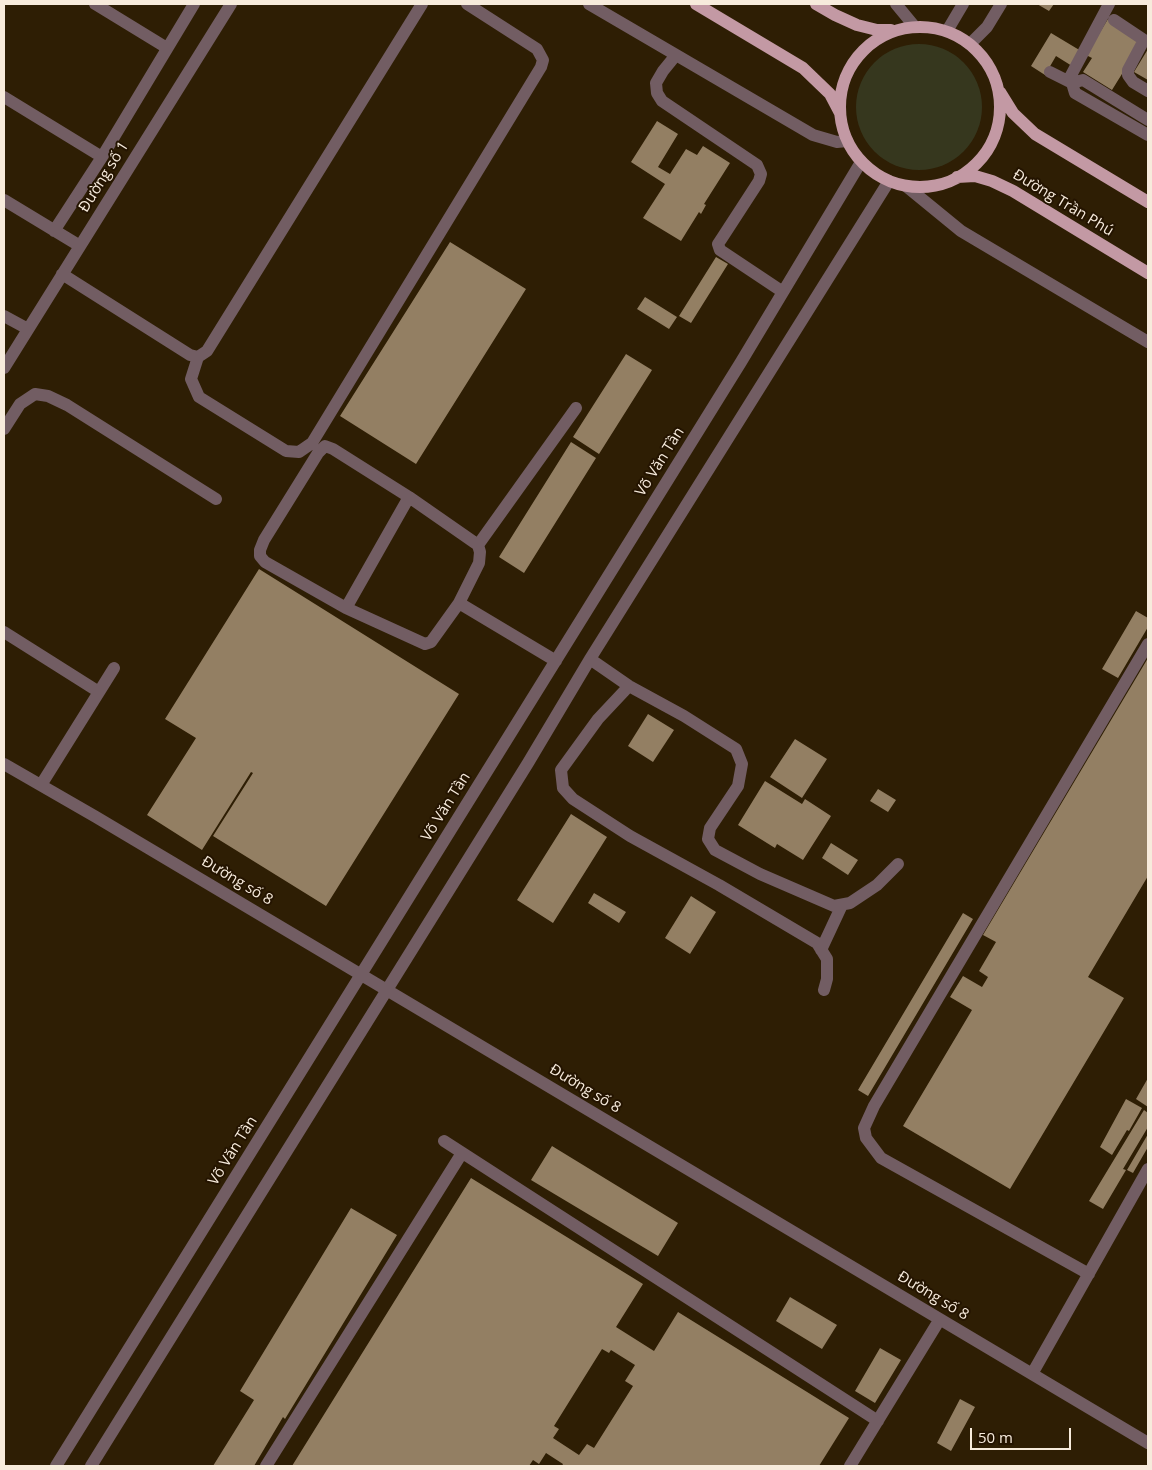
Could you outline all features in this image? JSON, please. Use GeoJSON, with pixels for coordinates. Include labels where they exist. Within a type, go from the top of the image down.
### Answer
{"type":"FeatureCollection","features":[{"type":"Feature","properties":{"kind":"main road"},"geometry":{"type":"LineString","coordinates":[[696,4],[803,68],[819,81],[830,94],[840,113],[847,141],[862,162],[874,173],[889,181],[906,186],[926,186],[957,177],[979,160],[991,143],[998,123],[1000,101],[995,80],[985,60],[970,44],[947,31],[931,27],[877,30],[857,25],[816,4]]}},
{"type":"Feature","properties":{"kind":"main road"},"geometry":{"type":"LineString","coordinates":[[840,113],[843,85],[851,66],[863,51],[878,38],[896,30]]}},
{"type":"Feature","properties":{"kind":"main road"},"geometry":{"type":"LineString","coordinates":[[997,87],[1013,113],[1035,134],[1147,199]]}},
{"type":"Feature","properties":{"kind":"main road","name":"Đường Trần Phú"},"geometry":{"type":"LineString","coordinates":[[957,177],[975,176],[1014,190],[1148,273]]}},
{"type":"Feature","properties":{"kind":"street"},"geometry":{"type":"LineString","coordinates":[[95,4],[167,48]]}},
{"type":"Feature","properties":{"kind":"street"},"geometry":{"type":"LineString","coordinates":[[54,231],[102,157],[194,4]]}},
{"type":"Feature","properties":{"kind":"street","name":"Đường số 1"},"geometry":{"type":"LineString","coordinates":[[4,368],[231,4]]}},
{"type":"Feature","properties":{"kind":"street"},"geometry":{"type":"LineString","coordinates":[[422,4],[207,351],[198,357],[191,379],[199,397],[286,451],[299,452],[312,442],[541,67],[543,60],[537,50],[467,4]]}},
{"type":"Feature","properties":{"kind":"street"},"geometry":{"type":"LineString","coordinates":[[589,4],[813,135],[837,142],[847,141]]}},
{"type":"Feature","properties":{"kind":"street"},"geometry":{"type":"LineString","coordinates":[[896,4],[915,27]]}},
{"type":"Feature","properties":{"kind":"street"},"geometry":{"type":"LineString","coordinates":[[947,31],[963,4]]}},
{"type":"Feature","properties":{"kind":"street"},"geometry":{"type":"LineString","coordinates":[[970,44],[987,27],[1001,4]]}},
{"type":"Feature","properties":{"kind":"street"},"geometry":{"type":"LineString","coordinates":[[1109,4],[1070,82],[1075,94],[1148,135]]}},
{"type":"Feature","properties":{"kind":"street"},"geometry":{"type":"LineString","coordinates":[[1114,20],[1144,40],[1128,70],[1128,75],[1133,82],[1148,91]]}},
{"type":"Feature","properties":{"kind":"street"},"geometry":{"type":"LineString","coordinates":[[676,55],[656,83],[657,93],[662,101],[758,165],[761,174],[718,244],[720,250],[784,292]]}},
{"type":"Feature","properties":{"kind":"street"},"geometry":{"type":"LineString","coordinates":[[1050,72],[1070,82],[1083,80],[1148,120]]}},
{"type":"Feature","properties":{"kind":"street"},"geometry":{"type":"LineString","coordinates":[[4,97],[102,157]]}},
{"type":"Feature","properties":{"kind":"street"},"geometry":{"type":"LineString","coordinates":[[1110,115],[1118,102]]}},
{"type":"Feature","properties":{"kind":"street","name":"Võ Văn Tần"},"geometry":{"type":"LineString","coordinates":[[56,1466],[784,292],[862,162]]}},
{"type":"Feature","properties":{"kind":"street"},"geometry":{"type":"LineString","coordinates":[[96,1465],[590,659],[889,181]]}},
{"type":"Feature","properties":{"kind":"street"},"geometry":{"type":"LineString","coordinates":[[906,186],[961,231],[1148,342]]}},
{"type":"Feature","properties":{"kind":"street"},"geometry":{"type":"LineString","coordinates":[[4,200],[80,246]]}},
{"type":"Feature","properties":{"kind":"street"},"geometry":{"type":"LineString","coordinates":[[62,274],[190,355],[198,357]]}},
{"type":"Feature","properties":{"kind":"street"},"geometry":{"type":"LineString","coordinates":[[4,316],[28,329]]}},
{"type":"Feature","properties":{"kind":"street"},"geometry":{"type":"LineString","coordinates":[[4,429],[20,404],[35,394],[48,396],[67,405],[216,499]]}},
{"type":"Feature","properties":{"kind":"street"},"geometry":{"type":"LineString","coordinates":[[478,545],[576,408]]}},
{"type":"Feature","properties":{"kind":"street"},"geometry":{"type":"LineString","coordinates":[[325,446],[333,449],[409,497],[478,545],[480,552],[479,563],[459,603],[430,642],[425,644],[346,608],[265,562],[260,556],[264,540],[318,453],[325,446]]}},
{"type":"Feature","properties":{"kind":"street"},"geometry":{"type":"LineString","coordinates":[[346,608],[409,497]]}},
{"type":"Feature","properties":{"kind":"street"},"geometry":{"type":"LineString","coordinates":[[459,603],[556,660]]}},
{"type":"Feature","properties":{"kind":"street"},"geometry":{"type":"LineString","coordinates":[[4,632],[99,692]]}},
{"type":"Feature","properties":{"kind":"street"},"geometry":{"type":"LineString","coordinates":[[1089,1274],[881,1158],[866,1138],[864,1128],[874,1106],[1148,644]]}},
{"type":"Feature","properties":{"kind":"street"},"geometry":{"type":"LineString","coordinates":[[590,659],[630,686],[684,716],[736,750],[742,764],[738,786],[710,828],[708,838],[715,850],[760,874],[834,906],[850,903],[877,886],[898,864]]}},
{"type":"Feature","properties":{"kind":"street"},"geometry":{"type":"LineString","coordinates":[[41,785],[114,668]]}},
{"type":"Feature","properties":{"kind":"street"},"geometry":{"type":"LineString","coordinates":[[630,686],[598,719],[561,770],[563,788],[573,799],[630,836],[817,943],[827,959],[828,979],[824,990]]}},
{"type":"Feature","properties":{"kind":"street","name":"Đường số 8"},"geometry":{"type":"LineString","coordinates":[[4,764],[361,974],[1148,1443]]}},
{"type":"Feature","properties":{"kind":"street"},"geometry":{"type":"LineString","coordinates":[[821,950],[842,905]]}},
{"type":"Feature","properties":{"kind":"street"},"geometry":{"type":"LineString","coordinates":[[444,1141],[878,1421]]}},
{"type":"Feature","properties":{"kind":"street"},"geometry":{"type":"LineString","coordinates":[[266,1466],[462,1153]]}},
{"type":"Feature","properties":{"kind":"street"},"geometry":{"type":"LineString","coordinates":[[1032,1374],[1148,1169]]}},
{"type":"Feature","properties":{"kind":"street"},"geometry":{"type":"LineString","coordinates":[[850,1466],[940,1319]]}},
{"type":"Feature","properties":{"kind":"green space"},"geometry":{"type":"Polygon","coordinates":[[[919,44],[943,49],[963,63],[977,83],[982,107],[977,131],[963,151],[943,165],[919,170],[895,165],[875,151],[861,131],[856,107],[861,83],[875,63],[895,49],[919,44]]]}},
{"type":"Feature","properties":{"kind":"building"},"geometry":{"type":"Polygon","coordinates":[[[1037,4],[1054,4],[1049,11],[1037,4]]]}},
{"type":"Feature","properties":{"kind":"building"},"geometry":{"type":"Polygon","coordinates":[[[1108,19],[1143,40],[1112,90],[1083,72],[1092,58],[1086,55],[1108,19]]]}},
{"type":"Feature","properties":{"kind":"building"},"geometry":{"type":"Polygon","coordinates":[[[1051,33],[1081,51],[1072,66],[1056,56],[1045,75],[1031,66],[1051,33]]]}},
{"type":"Feature","properties":{"kind":"building"},"geometry":{"type":"Polygon","coordinates":[[[1148,49],[1148,80],[1134,72],[1148,49]]]}},
{"type":"Feature","properties":{"kind":"building"},"geometry":{"type":"Polygon","coordinates":[[[657,121],[678,134],[658,167],[670,174],[686,149],[697,155],[703,146],[730,163],[704,204],[706,205],[701,214],[699,212],[681,241],[643,218],[665,184],[631,162],[657,121]]]}},
{"type":"Feature","properties":{"kind":"building"},"geometry":{"type":"Polygon","coordinates":[[[450,242],[526,289],[416,464],[340,416],[450,242]]]}},
{"type":"Feature","properties":{"kind":"building"},"geometry":{"type":"Polygon","coordinates":[[[716,257],[728,264],[691,323],[679,316],[716,257]]]}},
{"type":"Feature","properties":{"kind":"building"},"geometry":{"type":"Polygon","coordinates":[[[645,297],[677,317],[669,329],[637,309],[645,297]]]}},
{"type":"Feature","properties":{"kind":"building"},"geometry":{"type":"Polygon","coordinates":[[[626,354],[652,370],[599,454],[573,437],[626,354]]]}},
{"type":"Feature","properties":{"kind":"building"},"geometry":{"type":"Polygon","coordinates":[[[571,442],[596,458],[524,573],[499,557],[571,442]]]}},
{"type":"Feature","properties":{"kind":"building"},"geometry":{"type":"Polygon","coordinates":[[[259,569],[459,694],[326,906],[213,836],[253,773],[251,772],[202,850],[147,815],[196,738],[165,719],[259,569]]]}},
{"type":"Feature","properties":{"kind":"building"},"geometry":{"type":"Polygon","coordinates":[[[1136,611],[1148,618],[1148,627],[1118,678],[1102,669],[1136,611]]]}},
{"type":"Feature","properties":{"kind":"building"},"geometry":{"type":"Polygon","coordinates":[[[1148,658],[1148,876],[1088,977],[1124,998],[1010,1189],[903,1126],[972,1010],[950,997],[963,976],[982,987],[988,977],[979,971],[996,942],[983,935],[1148,658]]]}},
{"type":"Feature","properties":{"kind":"building"},"geometry":{"type":"Polygon","coordinates":[[[648,714],[674,730],[653,762],[628,746],[648,714]]]}},
{"type":"Feature","properties":{"kind":"building"},"geometry":{"type":"Polygon","coordinates":[[[795,739],[827,759],[802,798],[770,777],[795,739]]]}},
{"type":"Feature","properties":{"kind":"building"},"geometry":{"type":"Polygon","coordinates":[[[765,781],[802,804],[805,799],[831,816],[803,860],[777,844],[775,848],[738,825],[765,781]]]}},
{"type":"Feature","properties":{"kind":"building"},"geometry":{"type":"Polygon","coordinates":[[[878,789],[896,800],[888,812],[870,801],[878,789]]]}},
{"type":"Feature","properties":{"kind":"building"},"geometry":{"type":"Polygon","coordinates":[[[571,814],[607,837],[553,923],[517,900],[571,814]]]}},
{"type":"Feature","properties":{"kind":"building"},"geometry":{"type":"Polygon","coordinates":[[[831,843],[858,860],[848,875],[822,858],[831,843]]]}},
{"type":"Feature","properties":{"kind":"building"},"geometry":{"type":"Polygon","coordinates":[[[594,893],[626,912],[619,923],[588,903],[594,893]]]}},
{"type":"Feature","properties":{"kind":"building"},"geometry":{"type":"Polygon","coordinates":[[[691,896],[716,912],[690,954],[665,938],[691,896]]]}},
{"type":"Feature","properties":{"kind":"building"},"geometry":{"type":"Polygon","coordinates":[[[963,913],[973,919],[868,1096],[858,1090],[963,913]]]}},
{"type":"Feature","properties":{"kind":"building"},"geometry":{"type":"Polygon","coordinates":[[[1148,1078],[1148,1107],[1136,1099],[1148,1078]]]}},
{"type":"Feature","properties":{"kind":"building"},"geometry":{"type":"Polygon","coordinates":[[[1126,1099],[1142,1108],[1112,1155],[1100,1147],[1126,1099]]]}},
{"type":"Feature","properties":{"kind":"building"},"geometry":{"type":"Polygon","coordinates":[[[1144,1110],[1148,1113],[1148,1127],[1123,1169],[1126,1170],[1103,1209],[1089,1201],[1144,1110]]]}},
{"type":"Feature","properties":{"kind":"building"},"geometry":{"type":"Polygon","coordinates":[[[1148,1134],[1148,1147],[1133,1173],[1127,1170],[1148,1134]]]}},
{"type":"Feature","properties":{"kind":"building"},"geometry":{"type":"Polygon","coordinates":[[[552,1146],[678,1223],[658,1256],[531,1180],[552,1146]]]}},
{"type":"Feature","properties":{"kind":"building"},"geometry":{"type":"Polygon","coordinates":[[[471,1178],[643,1284],[616,1327],[654,1351],[678,1312],[849,1418],[819,1466],[562,1466],[563,1464],[546,1453],[539,1464],[533,1460],[529,1466],[292,1466],[471,1178]],[[602,1349],[554,1426],[559,1429],[553,1438],[579,1455],[587,1444],[594,1448],[633,1386],[625,1381],[635,1365],[611,1350],[609,1353],[602,1349]]]}},
{"type":"Feature","properties":{"kind":"building"},"geometry":{"type":"Polygon","coordinates":[[[351,1208],[397,1235],[285,1419],[283,1417],[254,1466],[213,1466],[254,1400],[240,1391],[351,1208]]]}},
{"type":"Feature","properties":{"kind":"building"},"geometry":{"type":"Polygon","coordinates":[[[790,1297],[837,1325],[822,1349],[776,1321],[790,1297]]]}},
{"type":"Feature","properties":{"kind":"building"},"geometry":{"type":"Polygon","coordinates":[[[880,1348],[901,1360],[875,1403],[855,1391],[880,1348]]]}},
{"type":"Feature","properties":{"kind":"building"},"geometry":{"type":"Polygon","coordinates":[[[960,1399],[975,1407],[951,1451],[937,1443],[960,1399]]]}}]}
